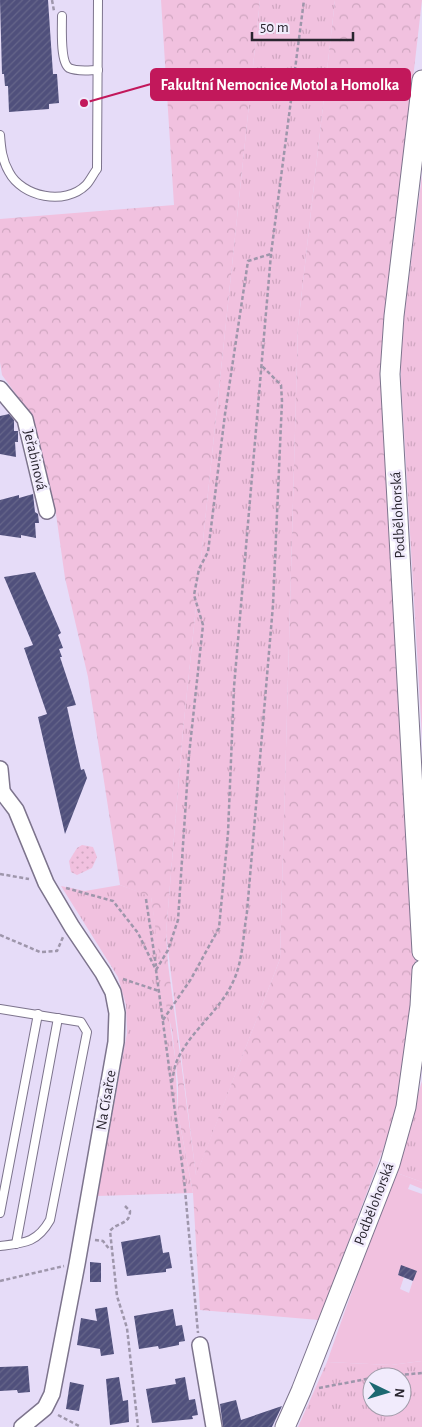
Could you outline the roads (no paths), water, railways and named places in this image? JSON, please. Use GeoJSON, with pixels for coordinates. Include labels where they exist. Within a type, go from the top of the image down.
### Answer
{"type":"FeatureCollection","features":[{"type":"Feature","properties":{"kind":"street","name":"Podbělohorská"},"geometry":{"type":"LineString","coordinates":[[422,80],[394,316],[390,374],[422,952]]}},
{"type":"Feature","properties":{"kind":"street","name":"Jeřabinová"},"geometry":{"type":"LineString","coordinates":[[0,389],[26,419],[47,511]]}},
{"type":"Feature","properties":{"kind":"street"},"geometry":{"type":"LineString","coordinates":[[0,769],[1,789]]}},
{"type":"Feature","properties":{"kind":"street","name":"Na Císařce"},"geometry":{"type":"LineString","coordinates":[[1,789],[16,810],[46,883],[113,992],[117,1013],[116,1042],[82,1238],[52,1394],[37,1417],[22,1427]]}},
{"type":"Feature","properties":{"kind":"street","name":"Podbělohorská"},"geometry":{"type":"LineString","coordinates":[[285,1427],[302,1391],[390,1164],[406,1107],[420,1006],[422,970]]}},
{"type":"Feature","properties":{"kind":"street"},"geometry":{"type":"LineString","coordinates":[[200,1345],[214,1427]]}},
{"type":"Feature","properties":{"kind":"lane"},"geometry":{"type":"LineString","coordinates":[[0,135],[2,153],[9,174],[26,190],[47,197],[68,195],[86,186],[97,169],[98,0]]}},
{"type":"Feature","properties":{"kind":"lane"},"geometry":{"type":"LineString","coordinates":[[58,16],[64,61],[69,67],[76,70],[98,70]]}},
{"type":"Feature","properties":{"kind":"lane"},"geometry":{"type":"LineString","coordinates":[[0,1009],[20,1014],[38,1014],[81,1022],[87,1032],[50,1220],[43,1233],[30,1242],[0,1246]]}},
{"type":"Feature","properties":{"kind":"lane"},"geometry":{"type":"LineString","coordinates":[[0,1213],[38,1014]]}},
{"type":"Feature","properties":{"kind":"lane"},"geometry":{"type":"LineString","coordinates":[[16,1244],[58,1018]]}},
{"type":"Feature","properties":{"kind":"place","name":"Fakultní Nemocnice Motol a Homolka"},"geometry":{"type":"Point","coordinates":[84,103]}}]}
